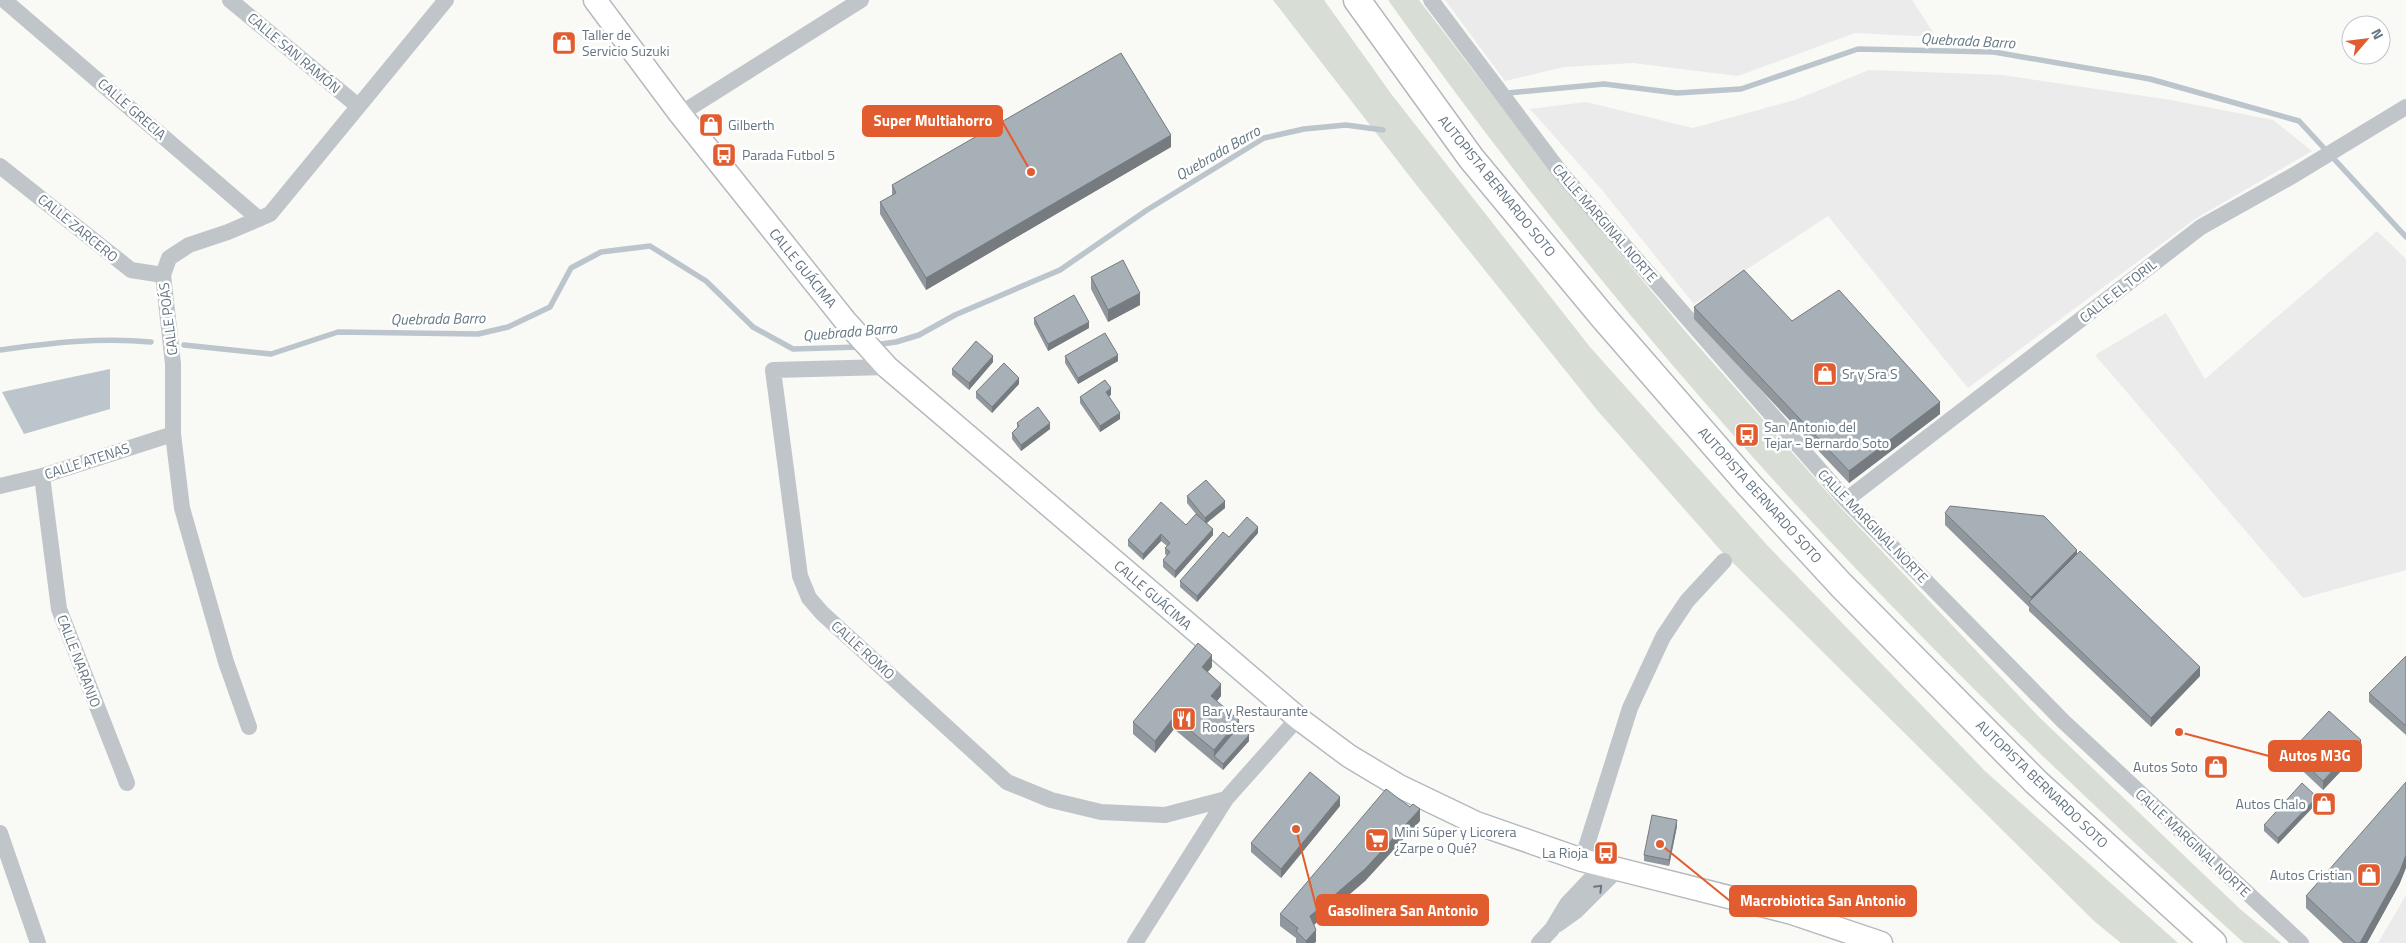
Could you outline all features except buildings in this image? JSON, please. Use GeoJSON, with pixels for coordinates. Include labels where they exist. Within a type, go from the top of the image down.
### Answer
{"type":"FeatureCollection","features":[{"type":"Feature","properties":{"kind":"highway","name":"AUTOPISTA BERNARDO SOTO"},"geometry":{"type":"LineString","coordinates":[[1357,0],[1472,158],[1603,317],[1749,485],[1841,585],[2036,782],[2213,943]]}},
{"type":"Feature","properties":{"kind":"main road","name":"CALLE GUÁCIMA"},"geometry":{"type":"LineString","coordinates":[[594,0],[680,114],[847,323],[882,362],[1298,718],[1349,756],[1437,806],[1476,823],[1601,865],[1792,913],[1881,943]]}},
{"type":"Feature","properties":{"kind":"street","name":"CALLE GRECIA"},"geometry":{"type":"LineString","coordinates":[[4,0],[259,219]]}},
{"type":"Feature","properties":{"kind":"street","name":"CALLE SAN RAMÓN"},"geometry":{"type":"LineString","coordinates":[[230,0],[358,106]]}},
{"type":"Feature","properties":{"kind":"street","name":"CALLE POÁS"},"geometry":{"type":"LineString","coordinates":[[249,727],[226,662],[182,508],[173,434],[174,364],[163,275],[169,258],[190,245],[270,214],[445,0]]}},
{"type":"Feature","properties":{"kind":"street"},"geometry":{"type":"LineString","coordinates":[[680,114],[862,0]]}},
{"type":"Feature","properties":{"kind":"street","name":"CALLE MARGINAL NORTE"},"geometry":{"type":"LineString","coordinates":[[1431,0],[1561,173],[1846,500],[2063,721],[2301,943]]}},
{"type":"Feature","properties":{"kind":"street","name":"CALLE EL TORIL"},"geometry":{"type":"LineString","coordinates":[[1846,500],[2201,227],[2294,175],[2406,107]]}},
{"type":"Feature","properties":{"kind":"street","name":"CALLE ZARCERO"},"geometry":{"type":"LineString","coordinates":[[0,166],[131,270],[163,275]]}},
{"type":"Feature","properties":{"kind":"street","name":"CALLE ROMO"},"geometry":{"type":"LineString","coordinates":[[882,362],[772,370],[800,576],[809,598],[854,644],[920,701],[1007,782],[1051,800],[1101,812],[1165,815],[1226,799]]}},
{"type":"Feature","properties":{"kind":"street","name":"CALLE ATENAS"},"geometry":{"type":"LineString","coordinates":[[0,486],[42,476],[173,434]]}},
{"type":"Feature","properties":{"kind":"street","name":"CALLE NARANJO"},"geometry":{"type":"LineString","coordinates":[[42,476],[59,609],[126,783]]}},
{"type":"Feature","properties":{"kind":"street"},"geometry":{"type":"LineString","coordinates":[[1539,943],[1552,929],[1576,911],[1601,865],[1630,708],[1663,637],[1687,601],[1724,561]]}},
{"type":"Feature","properties":{"kind":"street"},"geometry":{"type":"LineString","coordinates":[[1135,943],[1226,799],[1298,718]]}},
{"type":"Feature","properties":{"kind":"street"},"geometry":{"type":"LineString","coordinates":[[0,833],[38,943]]}},
{"type":"Feature","properties":{"kind":"shaded area"},"geometry":{"type":"Polygon","coordinates":[[[1273,0],[1324,0],[1392,95],[1590,347],[1767,545],[1985,771],[2178,943],[2121,943],[2094,921],[1723,553],[1597,410],[1418,187],[1273,0]]]}},
{"type":"Feature","properties":{"kind":"shaded area"},"geometry":{"type":"Polygon","coordinates":[[[1388,0],[1419,0],[1550,170],[1685,331],[1842,509],[2039,717],[2240,909],[2281,943],[2244,943],[2129,838],[2017,731],[1852,565],[1744,447],[1638,324],[1485,132],[1388,0]]]}},
{"type":"Feature","properties":{"kind":"shaded area"},"geometry":{"type":"Polygon","coordinates":[[[1445,0],[1912,0],[1936,37],[1855,33],[1738,76],[1633,63],[1564,67],[1505,81],[1445,0]]]}},
{"type":"Feature","properties":{"kind":"shaded area"},"geometry":{"type":"Polygon","coordinates":[[[1869,70],[2002,75],[2171,100],[2273,120],[2312,151],[2195,219],[1968,388],[1828,216],[1694,304],[1602,190],[1530,109],[1586,102],[1693,128],[1795,100],[1869,70]]]}},
{"type":"Feature","properties":{"kind":"shaded area"},"geometry":{"type":"Polygon","coordinates":[[[2377,231],[2406,259],[2406,570],[2303,598],[2095,355],[2166,313],[2205,379],[2377,231]]]}},
{"type":"Feature","properties":{"kind":"shaded area"},"geometry":{"type":"Polygon","coordinates":[[[110,369],[110,409],[24,434],[2,392],[110,369]]]}},
{"type":"Feature","properties":{"kind":"shaded area"},"geometry":{"type":"Polygon","coordinates":[[[2406,895],[2406,943],[2378,943],[2406,895]]]}},
{"type":"Feature","properties":{"kind":"waterway","name":"Quebrada Barro"},"geometry":{"type":"LineString","coordinates":[[1508,93],[1604,84],[1677,93],[1741,89],[1858,49],[1994,52],[2150,79],[2299,121],[2406,237]]}},
{"type":"Feature","properties":{"kind":"waterway","name":"Quebrada Barro"},"geometry":{"type":"LineString","coordinates":[[874,345],[896,342],[919,335],[955,315],[1060,270],[1147,210],[1264,138],[1304,129],[1346,125],[1383,130]]}},
{"type":"Feature","properties":{"kind":"waterway","name":"Quebrada Barro"},"geometry":{"type":"LineString","coordinates":[[184,345],[271,354],[338,332],[478,334],[508,327],[550,307],[571,268],[601,252],[650,246],[706,281],[753,327],[793,349],[860,347]]}},
{"type":"Feature","properties":{"kind":"waterway","name":"Quebrada Barro"},"geometry":{"type":"LineString","coordinates":[[0,350],[94,340],[151,342]]}},
{"type":"Feature","properties":{"kind":"place","name":"Taller de Servicio Suzuki"},"geometry":{"type":"Point","coordinates":[564,43]}},
{"type":"Feature","properties":{"kind":"place","name":"Gilberth"},"geometry":{"type":"Point","coordinates":[711,125]}},
{"type":"Feature","properties":{"kind":"place","name":"Parada Futbol 5"},"geometry":{"type":"Point","coordinates":[724,155]}},
{"type":"Feature","properties":{"kind":"place","name":"Super Multiahorro"},"geometry":{"type":"Point","coordinates":[1031,172]}},
{"type":"Feature","properties":{"kind":"place","name":"Sr y Sra S"},"geometry":{"type":"Point","coordinates":[1825,374]}},
{"type":"Feature","properties":{"kind":"place","name":"San Antonio del Tejar - Bernardo Soto"},"geometry":{"type":"Point","coordinates":[1747,435]}},
{"type":"Feature","properties":{"kind":"place","name":"Bar y Restaurante Roosters"},"geometry":{"type":"Point","coordinates":[1184,719]}},
{"type":"Feature","properties":{"kind":"place","name":"Autos M3G"},"geometry":{"type":"Point","coordinates":[2179,732]}},
{"type":"Feature","properties":{"kind":"place","name":"Autos Soto"},"geometry":{"type":"Point","coordinates":[2216,767]}},
{"type":"Feature","properties":{"kind":"place","name":"Autos Chalo"},"geometry":{"type":"Point","coordinates":[2324,804]}},
{"type":"Feature","properties":{"kind":"place","name":"Gasolinera San Antonio"},"geometry":{"type":"Point","coordinates":[1296,829]}},
{"type":"Feature","properties":{"kind":"place","name":"Mini Súper y Licorera ¿Zarpe o Qué?"},"geometry":{"type":"Point","coordinates":[1377,840]}},
{"type":"Feature","properties":{"kind":"place","name":"Macrobiotica San Antonio"},"geometry":{"type":"Point","coordinates":[1660,844]}},
{"type":"Feature","properties":{"kind":"place","name":"La Rioja"},"geometry":{"type":"Point","coordinates":[1606,853]}},
{"type":"Feature","properties":{"kind":"place","name":"Autos Cristian"},"geometry":{"type":"Point","coordinates":[2369,875]}}]}
